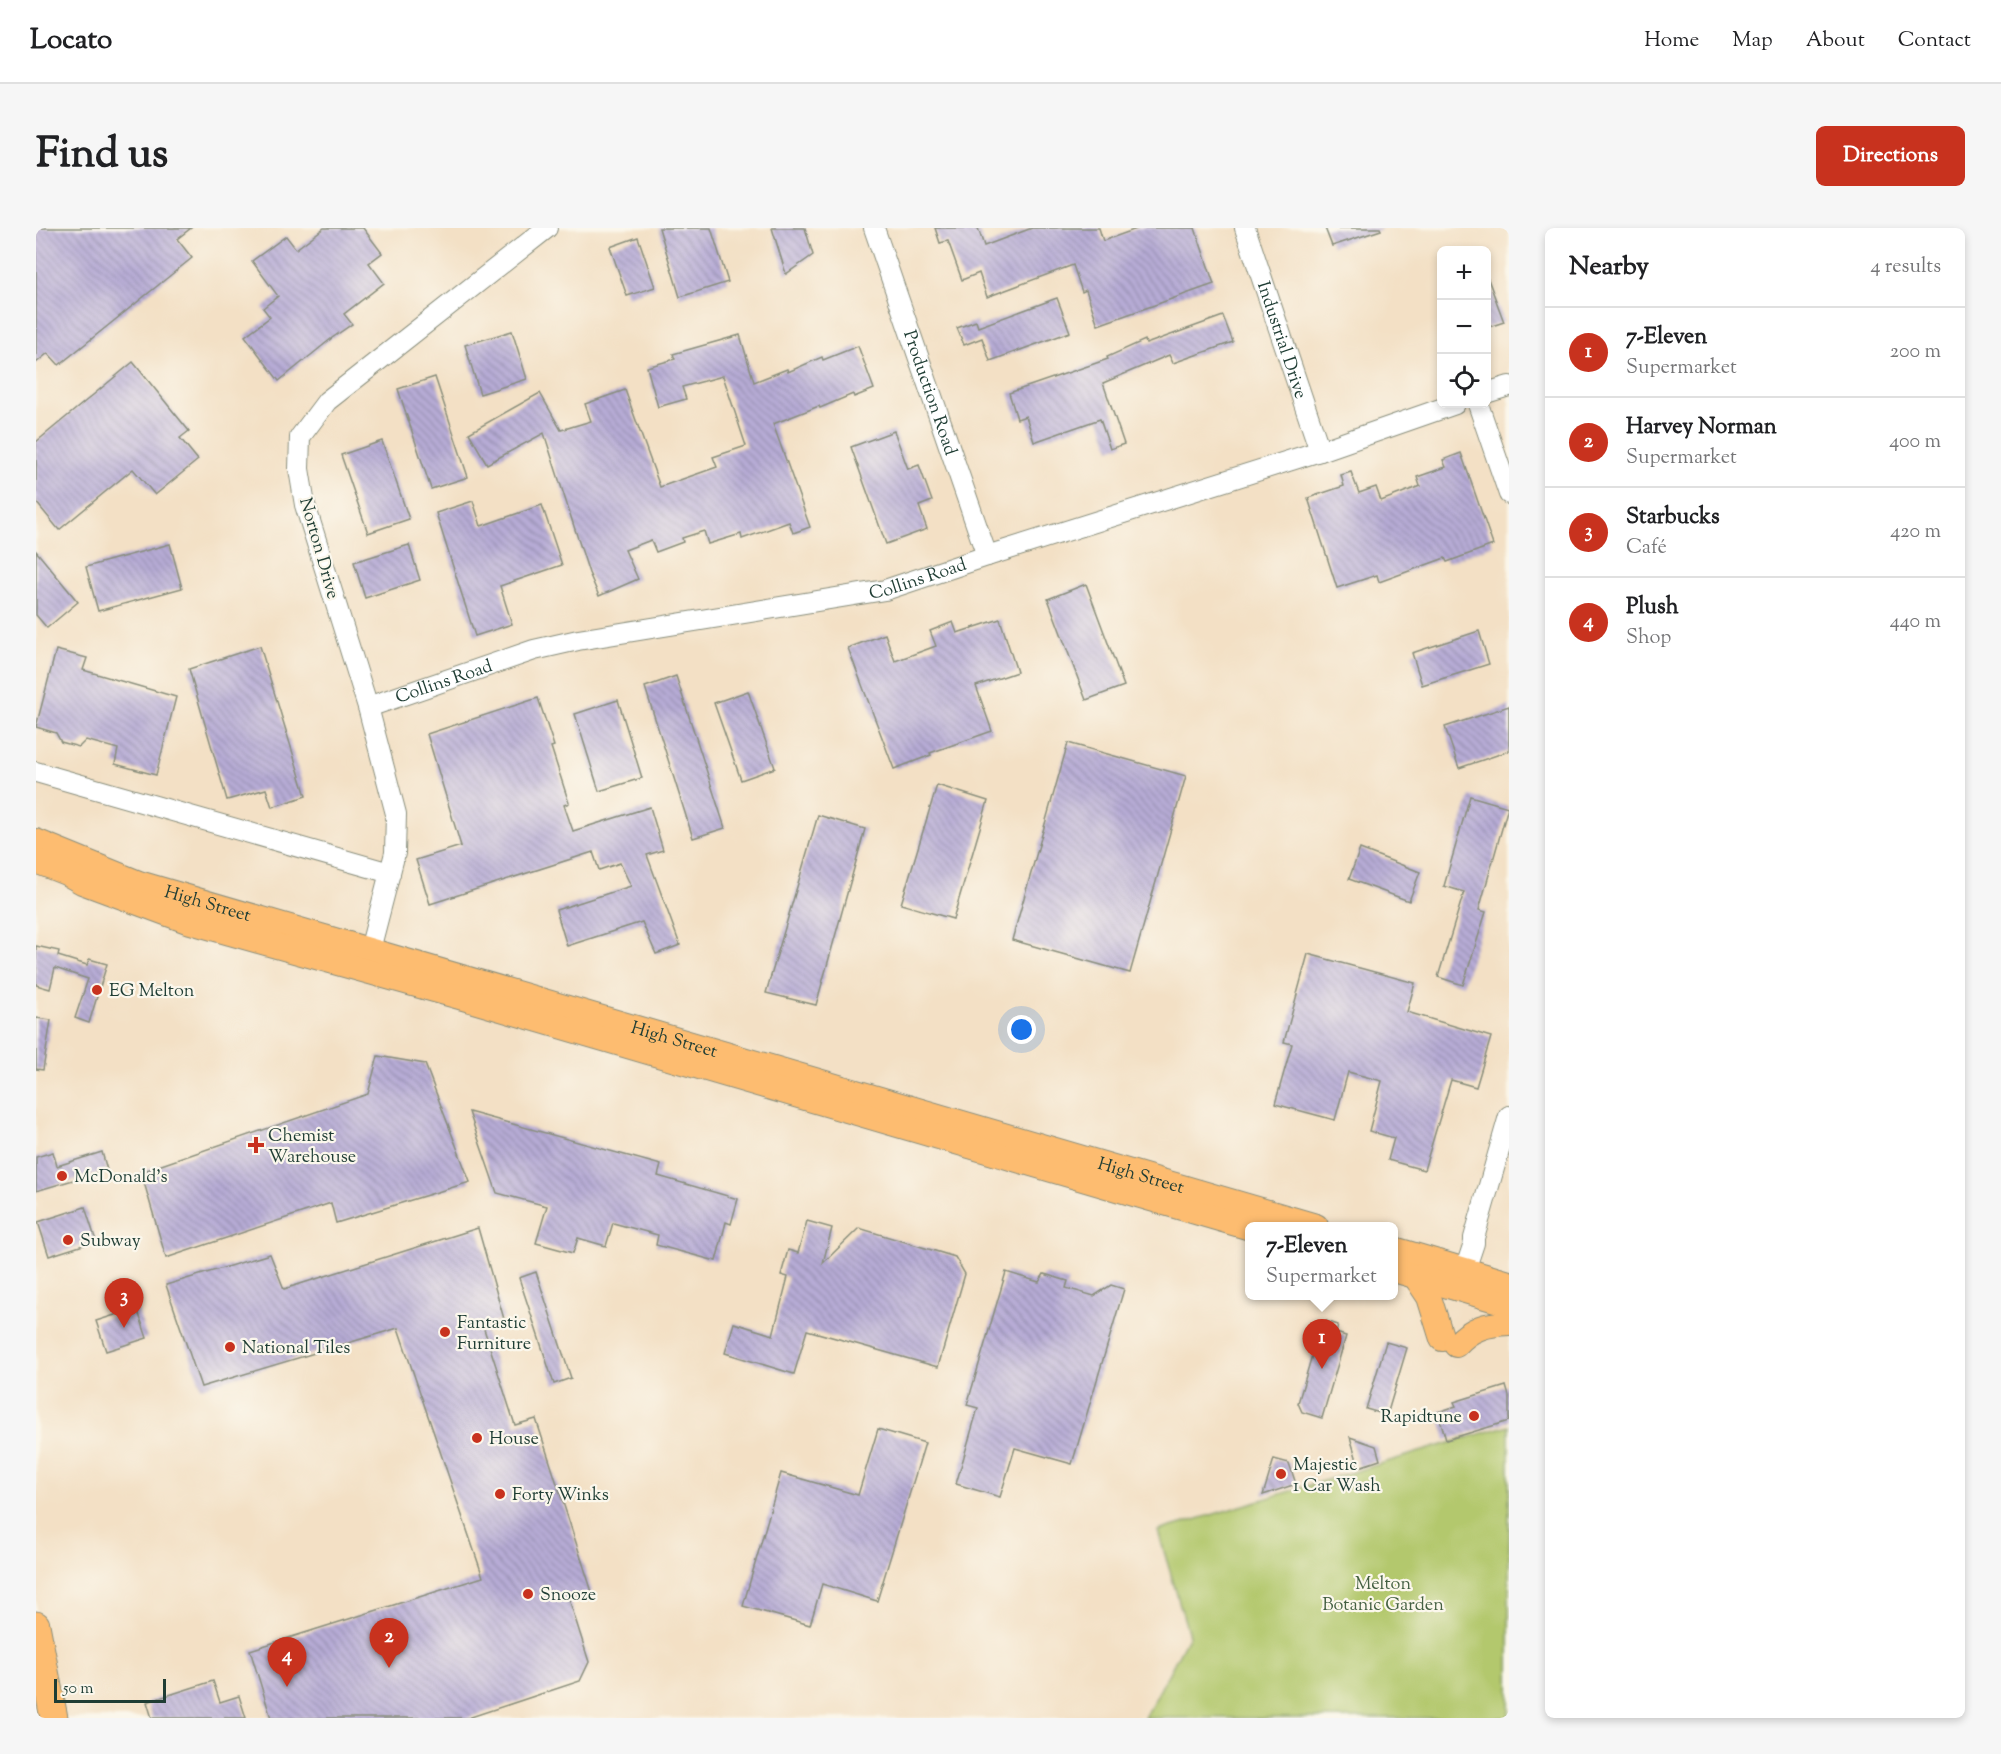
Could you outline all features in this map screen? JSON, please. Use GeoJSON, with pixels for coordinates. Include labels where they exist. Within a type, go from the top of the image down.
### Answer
{"type":"FeatureCollection","features":[{"type":"Feature","properties":{"kind":"highway"},"geometry":{"type":"LineString","coordinates":[[38,1640],[54,1718]]}},
{"type":"Feature","properties":{"kind":"main road","name":"High Street"},"geometry":{"type":"LineString","coordinates":[[36,841],[139,883],[370,962],[1245,1226]]}},
{"type":"Feature","properties":{"kind":"main road","name":"High Street"},"geometry":{"type":"LineString","coordinates":[[36,861],[82,882],[188,921],[370,962],[1298,1222]]}},
{"type":"Feature","properties":{"kind":"main road"},"geometry":{"type":"LineString","coordinates":[[1398,1251],[1509,1304]]}},
{"type":"Feature","properties":{"kind":"main road"},"geometry":{"type":"LineString","coordinates":[[1404,1273],[1509,1283]]}},
{"type":"Feature","properties":{"kind":"main road"},"geometry":{"type":"LineString","coordinates":[[1404,1273],[1429,1297],[1449,1342],[1478,1327],[1509,1323]]}},
{"type":"Feature","properties":{"kind":"street","name":"Production Road"},"geometry":{"type":"LineString","coordinates":[[874,228],[987,556]]}},
{"type":"Feature","properties":{"kind":"street","name":"Industrial Drive"},"geometry":{"type":"LineString","coordinates":[[1245,228],[1320,451]]}},
{"type":"Feature","properties":{"kind":"street","name":"Norton Drive"},"geometry":{"type":"LineString","coordinates":[[370,962],[373,938],[395,853],[396,814],[368,707],[305,505],[299,469],[300,437],[327,401],[535,232]]}},
{"type":"Feature","properties":{"kind":"street"},"geometry":{"type":"LineString","coordinates":[[1491,391],[1509,386]]}},
{"type":"Feature","properties":{"kind":"street","name":"Collins Road"},"geometry":{"type":"LineString","coordinates":[[368,707],[534,650],[578,640],[885,591],[987,556],[1320,451],[1444,408]]}},
{"type":"Feature","properties":{"kind":"street"},"geometry":{"type":"LineString","coordinates":[[1479,408],[1509,494]]}},
{"type":"Feature","properties":{"kind":"street"},"geometry":{"type":"LineString","coordinates":[[36,772],[390,873]]}},
{"type":"Feature","properties":{"kind":"street"},"geometry":{"type":"LineString","coordinates":[[1462,1280],[1509,1116]]}},
{"type":"Feature","properties":{"kind":"green space","name":"Melton Botanic Garden"},"geometry":{"type":"Polygon","coordinates":[[[1509,1425],[1509,1718],[1145,1718],[1189,1635],[1158,1531],[1509,1425]]]}},
{"type":"Feature","properties":{"kind":"building"},"geometry":{"type":"Polygon","coordinates":[[[36,228],[191,228],[177,239],[192,258],[59,365],[48,353],[36,363],[36,228]]]}},
{"type":"Feature","properties":{"kind":"building"},"geometry":{"type":"Polygon","coordinates":[[[324,228],[363,228],[382,253],[369,263],[384,283],[344,314],[352,324],[279,381],[245,336],[270,317],[263,308],[278,296],[252,261],[286,236],[296,249],[324,228]]]}},
{"type":"Feature","properties":{"kind":"building"},"geometry":{"type":"Polygon","coordinates":[[[659,228],[711,228],[728,282],[680,297],[659,228]]]}},
{"type":"Feature","properties":{"kind":"building"},"geometry":{"type":"Polygon","coordinates":[[[772,228],[805,228],[813,255],[786,274],[772,228]]]}},
{"type":"Feature","properties":{"kind":"building"},"geometry":{"type":"Polygon","coordinates":[[[935,228],[978,228],[984,246],[1032,228],[1099,228],[1103,241],[1139,228],[1195,228],[1214,284],[1098,325],[1086,290],[1082,292],[1073,265],[987,297],[979,273],[962,280],[948,241],[940,243],[935,228]]]}},
{"type":"Feature","properties":{"kind":"building"},"geometry":{"type":"Polygon","coordinates":[[[1325,228],[1380,228],[1381,230],[1332,246],[1325,228]]]}},
{"type":"Feature","properties":{"kind":"building"},"geometry":{"type":"Polygon","coordinates":[[[638,237],[655,287],[627,296],[610,247],[638,237]]]}},
{"type":"Feature","properties":{"kind":"building"},"geometry":{"type":"Polygon","coordinates":[[[1491,287],[1504,322],[1491,326],[1491,287]]]}},
{"type":"Feature","properties":{"kind":"building"},"geometry":{"type":"Polygon","coordinates":[[[1057,298],[1070,332],[990,361],[982,338],[964,345],[957,328],[976,321],[978,327],[1057,298]]]}},
{"type":"Feature","properties":{"kind":"building"},"geometry":{"type":"Polygon","coordinates":[[[1223,316],[1233,342],[1173,363],[1169,355],[1103,383],[1124,444],[1110,449],[1100,419],[1034,442],[1026,416],[1017,419],[1009,393],[1108,359],[1107,357],[1145,340],[1146,344],[1223,316]]]}},
{"type":"Feature","properties":{"kind":"building"},"geometry":{"type":"Polygon","coordinates":[[[512,331],[527,379],[480,394],[465,345],[512,331]]]}},
{"type":"Feature","properties":{"kind":"building"},"geometry":{"type":"Polygon","coordinates":[[[740,335],[754,382],[858,346],[874,389],[854,397],[853,394],[773,424],[810,527],[793,533],[789,522],[742,539],[741,534],[708,544],[704,531],[682,538],[683,542],[656,552],[651,540],[625,550],[638,579],[599,596],[589,573],[544,433],[487,464],[469,433],[540,393],[561,430],[591,421],[585,404],[625,390],[660,487],[717,467],[713,457],[746,446],[723,376],[682,387],[686,399],[658,407],[647,367],[675,359],[673,354],[740,335]]]}},
{"type":"Feature","properties":{"kind":"building"},"geometry":{"type":"Polygon","coordinates":[[[133,362],[189,431],[180,438],[198,460],[155,495],[133,469],[59,530],[36,502],[36,442],[133,362]]]}},
{"type":"Feature","properties":{"kind":"building"},"geometry":{"type":"Polygon","coordinates":[[[435,377],[468,477],[431,489],[398,389],[435,377]]]}},
{"type":"Feature","properties":{"kind":"building"},"geometry":{"type":"Polygon","coordinates":[[[894,431],[908,469],[919,465],[932,501],[919,506],[927,529],[886,544],[851,447],[894,431]]]}},
{"type":"Feature","properties":{"kind":"building"},"geometry":{"type":"Polygon","coordinates":[[[382,441],[409,519],[368,533],[341,455],[382,441]]]}},
{"type":"Feature","properties":{"kind":"building"},"geometry":{"type":"Polygon","coordinates":[[[1461,453],[1493,545],[1447,562],[1445,558],[1379,582],[1377,575],[1337,588],[1308,498],[1344,486],[1341,475],[1351,472],[1359,493],[1376,487],[1381,501],[1420,486],[1417,477],[1446,467],[1443,460],[1461,453]]]}},
{"type":"Feature","properties":{"kind":"building"},"geometry":{"type":"Polygon","coordinates":[[[473,501],[481,526],[542,505],[562,565],[500,586],[512,624],[475,636],[436,513],[473,501]]]}},
{"type":"Feature","properties":{"kind":"building"},"geometry":{"type":"Polygon","coordinates":[[[170,544],[182,588],[98,611],[86,567],[170,544]]]}},
{"type":"Feature","properties":{"kind":"building"},"geometry":{"type":"Polygon","coordinates":[[[409,545],[420,580],[365,598],[354,562],[409,545]]]}},
{"type":"Feature","properties":{"kind":"building"},"geometry":{"type":"Polygon","coordinates":[[[36,551],[78,602],[47,628],[36,615],[36,551]]]}},
{"type":"Feature","properties":{"kind":"building"},"geometry":{"type":"Polygon","coordinates":[[[1086,584],[1124,686],[1086,700],[1048,599],[1086,584]]]}},
{"type":"Feature","properties":{"kind":"building"},"geometry":{"type":"Polygon","coordinates":[[[1000,619],[1017,672],[976,686],[992,731],[930,753],[931,755],[894,769],[848,648],[885,634],[895,661],[936,646],[930,631],[953,622],[957,633],[1000,619]]]}},
{"type":"Feature","properties":{"kind":"building"},"geometry":{"type":"Polygon","coordinates":[[[1479,631],[1489,664],[1422,685],[1412,653],[1479,631]]]}},
{"type":"Feature","properties":{"kind":"building"},"geometry":{"type":"Polygon","coordinates":[[[260,646],[306,796],[272,807],[266,789],[227,800],[189,669],[260,646]]]}},
{"type":"Feature","properties":{"kind":"building"},"geometry":{"type":"Polygon","coordinates":[[[56,650],[87,658],[83,670],[176,697],[156,775],[115,764],[118,749],[86,740],[79,747],[61,742],[56,733],[36,727],[56,650]]]}},
{"type":"Feature","properties":{"kind":"building"},"geometry":{"type":"Polygon","coordinates":[[[676,676],[725,828],[693,838],[645,687],[676,676]]]}},
{"type":"Feature","properties":{"kind":"building"},"geometry":{"type":"Polygon","coordinates":[[[748,691],[775,768],[741,780],[714,703],[748,691]]]}},
{"type":"Feature","properties":{"kind":"building"},"geometry":{"type":"Polygon","coordinates":[[[538,698],[569,803],[564,805],[573,831],[650,807],[663,850],[647,855],[680,945],[656,954],[642,922],[567,946],[556,910],[631,886],[620,863],[599,870],[593,852],[430,904],[416,860],[461,846],[427,734],[538,698]]]}},
{"type":"Feature","properties":{"kind":"building"},"geometry":{"type":"Polygon","coordinates":[[[618,700],[642,778],[599,791],[575,714],[618,700]]]}},
{"type":"Feature","properties":{"kind":"building"},"geometry":{"type":"Polygon","coordinates":[[[1509,706],[1509,751],[1459,768],[1445,727],[1509,706]]]}},
{"type":"Feature","properties":{"kind":"building"},"geometry":{"type":"Polygon","coordinates":[[[1068,743],[1186,776],[1130,973],[1012,940],[1068,743]]]}},
{"type":"Feature","properties":{"kind":"building"},"geometry":{"type":"Polygon","coordinates":[[[937,785],[988,801],[953,919],[901,904],[937,785]]]}},
{"type":"Feature","properties":{"kind":"building"},"geometry":{"type":"Polygon","coordinates":[[[1470,796],[1508,807],[1479,910],[1486,912],[1463,985],[1438,977],[1464,892],[1444,886],[1470,796]]]}},
{"type":"Feature","properties":{"kind":"building"},"geometry":{"type":"Polygon","coordinates":[[[818,815],[865,829],[816,1005],[766,993],[818,815]]]}},
{"type":"Feature","properties":{"kind":"building"},"geometry":{"type":"Polygon","coordinates":[[[1360,849],[1420,872],[1409,901],[1349,879],[1360,849]]]}},
{"type":"Feature","properties":{"kind":"building"},"geometry":{"type":"Polygon","coordinates":[[[36,946],[59,951],[58,956],[87,965],[89,959],[107,964],[89,1023],[75,1018],[88,979],[55,968],[50,989],[36,985],[36,946]]]}},
{"type":"Feature","properties":{"kind":"building"},"geometry":{"type":"Polygon","coordinates":[[[1308,954],[1415,983],[1407,1012],[1491,1037],[1476,1087],[1451,1080],[1424,1170],[1388,1160],[1394,1138],[1369,1131],[1382,1081],[1348,1072],[1335,1120],[1275,1104],[1292,1044],[1284,1042],[1308,954]]]}},
{"type":"Feature","properties":{"kind":"building"},"geometry":{"type":"Polygon","coordinates":[[[36,1018],[51,1020],[43,1070],[36,1069],[36,1018]]]}},
{"type":"Feature","properties":{"kind":"building"},"geometry":{"type":"Polygon","coordinates":[[[378,1056],[425,1064],[470,1182],[336,1223],[331,1203],[166,1258],[141,1172],[368,1094],[378,1056]]]}},
{"type":"Feature","properties":{"kind":"building"},"geometry":{"type":"Polygon","coordinates":[[[469,1112],[661,1165],[658,1176],[738,1199],[731,1224],[726,1222],[716,1261],[656,1245],[658,1235],[613,1223],[606,1246],[578,1238],[573,1253],[536,1243],[547,1206],[497,1193],[469,1112]]]}},
{"type":"Feature","properties":{"kind":"building"},"geometry":{"type":"Polygon","coordinates":[[[53,1152],[57,1166],[102,1152],[107,1170],[36,1191],[36,1157],[53,1152]]]}},
{"type":"Feature","properties":{"kind":"building"},"geometry":{"type":"Polygon","coordinates":[[[85,1207],[96,1241],[49,1256],[38,1222],[85,1207]]]}},
{"type":"Feature","properties":{"kind":"building"},"geometry":{"type":"Polygon","coordinates":[[[807,1221],[832,1228],[823,1263],[859,1228],[955,1257],[965,1274],[938,1367],[807,1330],[794,1374],[725,1353],[734,1323],[773,1335],[788,1277],[781,1275],[788,1250],[798,1253],[807,1221]]]}},
{"type":"Feature","properties":{"kind":"building"},"geometry":{"type":"Polygon","coordinates":[[[478,1228],[504,1319],[483,1326],[515,1425],[536,1419],[592,1592],[569,1599],[589,1662],[580,1681],[468,1718],[271,1718],[250,1650],[483,1577],[398,1328],[201,1387],[166,1285],[270,1254],[284,1289],[478,1228]]]}},
{"type":"Feature","properties":{"kind":"building"},"geometry":{"type":"Polygon","coordinates":[[[536,1272],[571,1378],[554,1384],[519,1278],[536,1272]]]}},
{"type":"Feature","properties":{"kind":"building"},"geometry":{"type":"Polygon","coordinates":[[[1006,1272],[1039,1282],[1044,1274],[1068,1281],[1066,1288],[1094,1296],[1111,1285],[1124,1289],[1072,1464],[1015,1448],[1000,1497],[956,1484],[978,1408],[967,1405],[1006,1272]]]}},
{"type":"Feature","properties":{"kind":"building"},"geometry":{"type":"Polygon","coordinates":[[[137,1308],[147,1338],[106,1351],[96,1321],[137,1308]]]}},
{"type":"Feature","properties":{"kind":"building"},"geometry":{"type":"Polygon","coordinates":[[[1326,1321],[1338,1325],[1336,1333],[1346,1336],[1322,1418],[1302,1412],[1298,1403],[1320,1328],[1324,1329],[1326,1321]]]}},
{"type":"Feature","properties":{"kind":"building"},"geometry":{"type":"Polygon","coordinates":[[[1386,1342],[1407,1348],[1387,1415],[1366,1409],[1386,1342]]]}},
{"type":"Feature","properties":{"kind":"building","name":"Rapidtune"},"geometry":{"type":"Polygon","coordinates":[[[1506,1386],[1509,1396],[1509,1421],[1446,1440],[1438,1412],[1456,1406],[1454,1402],[1506,1386]]]}},
{"type":"Feature","properties":{"kind":"building"},"geometry":{"type":"Polygon","coordinates":[[[878,1429],[925,1443],[877,1601],[822,1584],[810,1625],[743,1606],[781,1473],[858,1495],[878,1429]]]}},
{"type":"Feature","properties":{"kind":"building"},"geometry":{"type":"Polygon","coordinates":[[[1350,1437],[1376,1446],[1380,1460],[1359,1467],[1350,1437]]]}},
{"type":"Feature","properties":{"kind":"building","name":"Majestic 1 Car Wash"},"geometry":{"type":"Polygon","coordinates":[[[1274,1459],[1289,1463],[1296,1484],[1263,1495],[1274,1459]]]}},
{"type":"Feature","properties":{"kind":"building"},"geometry":{"type":"Polygon","coordinates":[[[213,1681],[220,1702],[239,1696],[246,1718],[152,1718],[147,1702],[213,1681]]]}},
{"type":"Feature","properties":{"kind":"place","name":"EG Melton"},"geometry":{"type":"Point","coordinates":[97,990]}},
{"type":"Feature","properties":{"kind":"place","name":"Chemist Warehouse"},"geometry":{"type":"Point","coordinates":[256,1145]}},
{"type":"Feature","properties":{"kind":"place","name":"McDonald's"},"geometry":{"type":"Point","coordinates":[62,1176]}},
{"type":"Feature","properties":{"kind":"place","name":"Subway"},"geometry":{"type":"Point","coordinates":[68,1240]}},
{"type":"Feature","properties":{"kind":"place","name":"Starbucks"},"geometry":{"type":"Point","coordinates":[124,1328]}},
{"type":"Feature","properties":{"kind":"place","name":"Fantastic Furniture"},"geometry":{"type":"Point","coordinates":[445,1332]}},
{"type":"Feature","properties":{"kind":"place","name":"National Tiles"},"geometry":{"type":"Point","coordinates":[230,1347]}},
{"type":"Feature","properties":{"kind":"place","name":"7-Eleven"},"geometry":{"type":"Point","coordinates":[1322,1369]}},
{"type":"Feature","properties":{"kind":"place","name":"Rapidtune"},"geometry":{"type":"Point","coordinates":[1474,1416]}},
{"type":"Feature","properties":{"kind":"place","name":"House"},"geometry":{"type":"Point","coordinates":[477,1438]}},
{"type":"Feature","properties":{"kind":"place","name":"Majestic 1 Car Wash"},"geometry":{"type":"Point","coordinates":[1281,1474]}},
{"type":"Feature","properties":{"kind":"place","name":"Forty Winks"},"geometry":{"type":"Point","coordinates":[500,1494]}},
{"type":"Feature","properties":{"kind":"place","name":"Snooze"},"geometry":{"type":"Point","coordinates":[528,1594]}},
{"type":"Feature","properties":{"kind":"place","name":"Harvey Norman"},"geometry":{"type":"Point","coordinates":[389,1668]}},
{"type":"Feature","properties":{"kind":"place","name":"Plush"},"geometry":{"type":"Point","coordinates":[287,1687]}}]}
